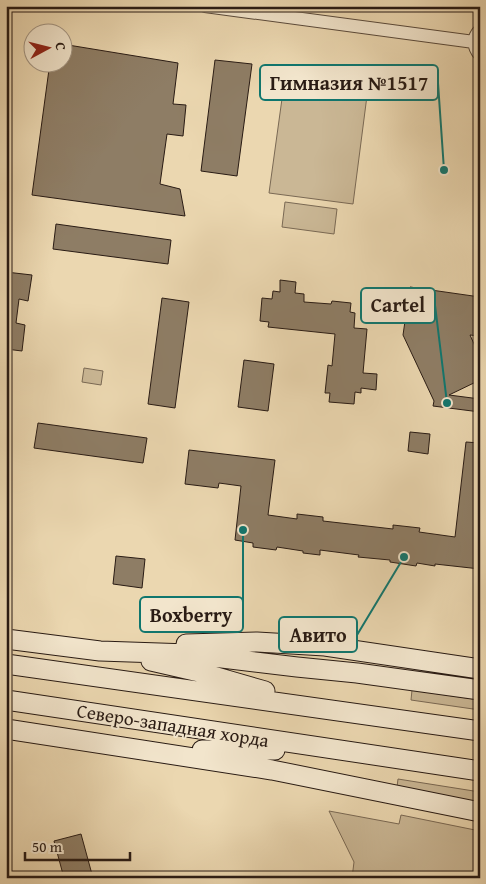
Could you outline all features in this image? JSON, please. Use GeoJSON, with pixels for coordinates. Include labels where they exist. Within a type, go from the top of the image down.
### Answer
{"type":"FeatureCollection","features":[{"type":"Feature","properties":{"kind":"main road"},"geometry":{"type":"LineString","coordinates":[[6,639],[100,651],[199,672],[313,707],[480,731]]}},
{"type":"Feature","properties":{"kind":"main road"},"geometry":{"type":"LineString","coordinates":[[100,651],[257,642],[325,646],[480,669]]}},
{"type":"Feature","properties":{"kind":"main road"},"geometry":{"type":"LineString","coordinates":[[100,651],[189,654],[357,673],[480,690]]}},
{"type":"Feature","properties":{"kind":"main road","name":"Северо-западная хорда"},"geometry":{"type":"LineString","coordinates":[[6,664],[313,707]]}},
{"type":"Feature","properties":{"kind":"main road","name":"Северо-западная хорда"},"geometry":{"type":"LineString","coordinates":[[6,700],[339,750]]}},
{"type":"Feature","properties":{"kind":"main road"},"geometry":{"type":"LineString","coordinates":[[6,729],[272,770],[480,812]]}},
{"type":"Feature","properties":{"kind":"main road"},"geometry":{"type":"LineString","coordinates":[[141,750],[339,750],[480,772]]}},
{"type":"Feature","properties":{"kind":"street"},"geometry":{"type":"LineString","coordinates":[[205,6],[477,36],[476,51],[480,55]]}},
{"type":"Feature","properties":{"kind":"shaded area"},"geometry":{"type":"Polygon","coordinates":[[[285,77],[368,88],[353,204],[269,193],[285,77]]]}},
{"type":"Feature","properties":{"kind":"shaded area"},"geometry":{"type":"Polygon","coordinates":[[[285,202],[337,209],[334,234],[282,227],[285,202]]]}},
{"type":"Feature","properties":{"kind":"shaded area"},"geometry":{"type":"Polygon","coordinates":[[[84,368],[103,371],[101,385],[82,382],[84,368]]]}},
{"type":"Feature","properties":{"kind":"shaded area"},"geometry":{"type":"Polygon","coordinates":[[[412,690],[480,700],[480,710],[411,700],[412,690]]]}},
{"type":"Feature","properties":{"kind":"shaded area"},"geometry":{"type":"Polygon","coordinates":[[[398,779],[480,792],[480,803],[397,787],[398,779]]]}},
{"type":"Feature","properties":{"kind":"shaded area"},"geometry":{"type":"Polygon","coordinates":[[[329,811],[399,824],[401,815],[480,831],[480,878],[352,878],[354,862],[329,811]]]}},
{"type":"Feature","properties":{"kind":"building"},"geometry":{"type":"Polygon","coordinates":[[[72,46],[178,63],[173,104],[186,105],[183,136],[167,134],[160,184],[180,189],[185,216],[32,195],[49,72],[72,72],[72,46]]]}},
{"type":"Feature","properties":{"kind":"building"},"geometry":{"type":"Polygon","coordinates":[[[215,60],[252,64],[237,176],[201,171],[215,60]]]}},
{"type":"Feature","properties":{"kind":"building"},"geometry":{"type":"Polygon","coordinates":[[[56,224],[171,240],[168,264],[53,249],[56,224]]]}},
{"type":"Feature","properties":{"kind":"building"},"geometry":{"type":"Polygon","coordinates":[[[6,272],[32,275],[28,301],[19,299],[16,323],[25,325],[22,351],[6,349],[6,272]]]}},
{"type":"Feature","properties":{"kind":"building"},"geometry":{"type":"Polygon","coordinates":[[[280,280],[296,282],[295,293],[304,294],[304,302],[331,304],[332,301],[351,303],[350,312],[355,313],[354,328],[367,329],[363,373],[377,374],[376,390],[361,388],[361,393],[355,392],[354,404],[329,402],[330,393],[325,393],[328,365],[332,366],[335,334],[268,327],[269,322],[260,321],[262,298],[272,299],[273,291],[280,292],[280,280]]]}},
{"type":"Feature","properties":{"kind":"building"},"geometry":{"type":"Polygon","coordinates":[[[410,287],[480,297],[480,336],[470,335],[480,357],[480,380],[449,395],[480,399],[480,412],[433,406],[434,401],[403,335],[410,287]]]}},
{"type":"Feature","properties":{"kind":"building"},"geometry":{"type":"Polygon","coordinates":[[[162,298],[189,302],[175,408],[148,404],[162,298]]]}},
{"type":"Feature","properties":{"kind":"building"},"geometry":{"type":"Polygon","coordinates":[[[244,360],[274,364],[268,411],[238,407],[244,360]]]}},
{"type":"Feature","properties":{"kind":"building"},"geometry":{"type":"Polygon","coordinates":[[[38,423],[147,438],[143,463],[34,448],[38,423]]]}},
{"type":"Feature","properties":{"kind":"building"},"geometry":{"type":"Polygon","coordinates":[[[410,432],[430,434],[428,454],[408,451],[410,432]]]}},
{"type":"Feature","properties":{"kind":"building"},"geometry":{"type":"Polygon","coordinates":[[[466,442],[480,443],[480,569],[417,563],[416,566],[390,562],[390,560],[358,557],[359,555],[320,550],[320,555],[277,547],[276,550],[253,547],[253,543],[235,540],[241,486],[219,483],[218,488],[185,484],[189,450],[275,460],[268,515],[297,519],[297,514],[323,517],[323,521],[393,529],[393,525],[420,528],[419,532],[455,537],[466,442]]]}},
{"type":"Feature","properties":{"kind":"building"},"geometry":{"type":"Polygon","coordinates":[[[116,556],[145,559],[142,588],[113,584],[116,556]]]}},
{"type":"Feature","properties":{"kind":"building"},"geometry":{"type":"Polygon","coordinates":[[[81,834],[93,878],[64,878],[54,841],[81,834]]]}},
{"type":"Feature","properties":{"kind":"place","name":"Гимназия №1517"},"geometry":{"type":"Point","coordinates":[444,170]}},
{"type":"Feature","properties":{"kind":"place","name":"Cartel"},"geometry":{"type":"Point","coordinates":[447,403]}},
{"type":"Feature","properties":{"kind":"place","name":"Boxberry"},"geometry":{"type":"Point","coordinates":[243,530]}},
{"type":"Feature","properties":{"kind":"place","name":"Авито"},"geometry":{"type":"Point","coordinates":[404,557]}}]}
